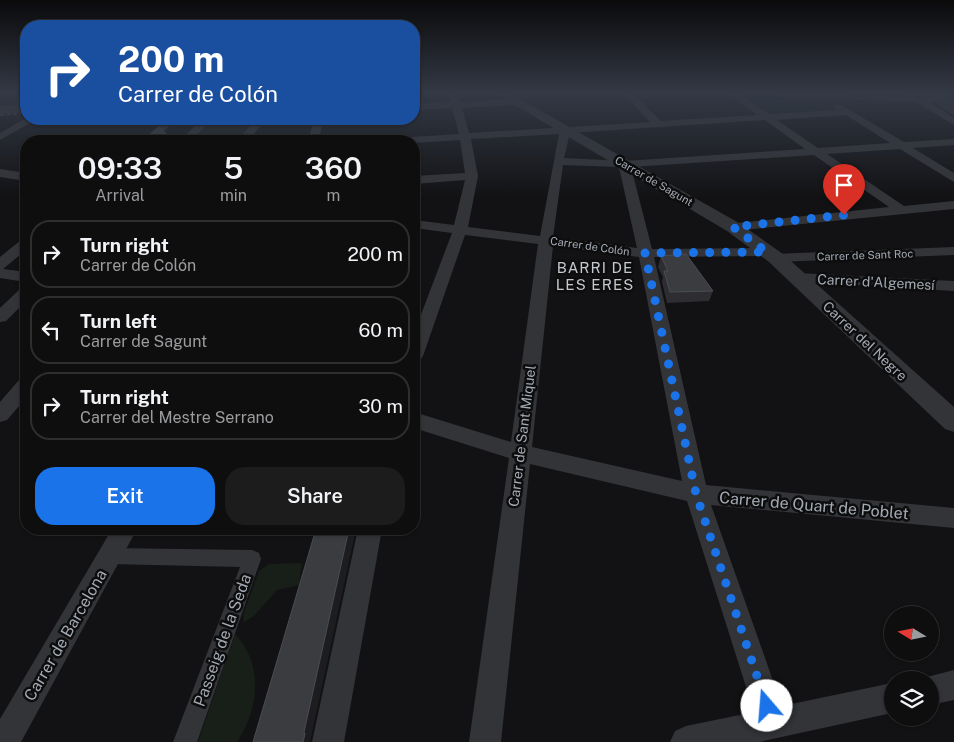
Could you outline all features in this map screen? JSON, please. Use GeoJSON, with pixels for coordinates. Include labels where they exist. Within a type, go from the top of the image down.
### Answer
{"type":"FeatureCollection","features":[{"type":"Feature","properties":{"kind":"street"},"geometry":{"type":"LineString","coordinates":[[0,137],[15,129]]}},
{"type":"Feature","properties":{"kind":"street"},"geometry":{"type":"LineString","coordinates":[[420,340],[460,230],[472,176],[463,129]]}},
{"type":"Feature","properties":{"kind":"street","name":"Carrer de Sagunt"},"geometry":{"type":"LineString","coordinates":[[561,129],[733,227],[771,255]]}},
{"type":"Feature","properties":{"kind":"street"},"geometry":{"type":"LineString","coordinates":[[420,140],[597,129]]}},
{"type":"Feature","properties":{"kind":"street"},"geometry":{"type":"LineString","coordinates":[[782,129],[900,209]]}},
{"type":"Feature","properties":{"kind":"street"},"geometry":{"type":"LineString","coordinates":[[874,129],[954,178]]}},
{"type":"Feature","properties":{"kind":"street","name":"Carrer de Sant Miquel"},"geometry":{"type":"LineString","coordinates":[[485,742],[546,240],[558,161],[565,131]]}},
{"type":"Feature","properties":{"kind":"street"},"geometry":{"type":"LineString","coordinates":[[558,161],[624,164],[954,142]]}},
{"type":"Feature","properties":{"kind":"street"},"geometry":{"type":"LineString","coordinates":[[624,164],[645,253],[696,494],[777,733]]}},
{"type":"Feature","properties":{"kind":"street"},"geometry":{"type":"LineString","coordinates":[[0,173],[20,175]]}},
{"type":"Feature","properties":{"kind":"street"},"geometry":{"type":"LineString","coordinates":[[420,180],[472,176]]}},
{"type":"Feature","properties":{"kind":"street"},"geometry":{"type":"LineString","coordinates":[[733,227],[954,205]]}},
{"type":"Feature","properties":{"kind":"street","name":"Carrer de Colón"},"geometry":{"type":"LineString","coordinates":[[420,225],[645,253],[771,255]]}},
{"type":"Feature","properties":{"kind":"street"},"geometry":{"type":"LineString","coordinates":[[0,265],[20,248]]}},
{"type":"Feature","properties":{"kind":"street","name":"Carrer de Sant Roc"},"geometry":{"type":"LineString","coordinates":[[771,255],[954,251]]}},
{"type":"Feature","properties":{"kind":"street","name":"Carrer del Negre"},"geometry":{"type":"LineString","coordinates":[[771,255],[954,422]]}},
{"type":"Feature","properties":{"kind":"street"},"geometry":{"type":"LineString","coordinates":[[0,273],[20,276]]}},
{"type":"Feature","properties":{"kind":"street","name":"Carrer d'Algemesí"},"geometry":{"type":"LineString","coordinates":[[797,278],[954,286]]}},
{"type":"Feature","properties":{"kind":"street"},"geometry":{"type":"LineString","coordinates":[[0,317],[20,298]]}},
{"type":"Feature","properties":{"kind":"street"},"geometry":{"type":"LineString","coordinates":[[0,415],[20,392]]}},
{"type":"Feature","properties":{"kind":"street","name":"Carrer de Quart de Poblet"},"geometry":{"type":"LineString","coordinates":[[420,422],[520,453],[696,494],[954,518]]}},
{"type":"Feature","properties":{"kind":"street","name":"Carrer de Barcelona"},"geometry":{"type":"LineString","coordinates":[[4,742],[122,535]]}},
{"type":"Feature","properties":{"kind":"street"},"geometry":{"type":"LineString","coordinates":[[328,742],[369,535]]}},
{"type":"Feature","properties":{"kind":"street","name":"Passeig de la Seda"},"geometry":{"type":"LineString","coordinates":[[110,556],[252,559],[185,742]]}},
{"type":"Feature","properties":{"kind":"street"},"geometry":{"type":"LineString","coordinates":[[939,688],[954,685]]}},
{"type":"Feature","properties":{"kind":"street"},"geometry":{"type":"LineString","coordinates":[[686,742],[777,733],[884,700]]}},
{"type":"Feature","properties":{"kind":"shaded area"},"geometry":{"type":"Polygon","coordinates":[[[204,129],[249,129],[243,135],[198,135],[204,129]]]}},
{"type":"Feature","properties":{"kind":"shaded area"},"geometry":{"type":"Polygon","coordinates":[[[302,563],[299,585],[277,590],[254,616],[244,622],[243,615],[259,571],[269,564],[302,563]]]}},
{"type":"Feature","properties":{"kind":"shaded area"},"geometry":{"type":"Polygon","coordinates":[[[235,634],[251,659],[254,673],[254,702],[250,716],[237,742],[198,742],[235,634]]]}},
{"type":"Feature","properties":{"kind":"building"},"geometry":{"type":"Polygon","coordinates":[[[158,129],[161,129],[167,135],[150,135],[158,129]]]}},
{"type":"Feature","properties":{"kind":"building"},"geometry":{"type":"Polygon","coordinates":[[[686,254],[713,291],[670,292],[664,271],[668,271],[661,256],[686,254]]]}},
{"type":"Feature","properties":{"kind":"building"},"geometry":{"type":"Polygon","coordinates":[[[314,535],[348,535],[303,742],[253,742],[314,535]]]}},
{"type":"Feature","properties":{"kind":"district","name":"BARRI DE LES ERES"},"geometry":{"type":"Point","coordinates":[595,276]}},
{"type":"Feature","properties":{"kind":"route"},"geometry":{"type":"LineString","coordinates":[[767,706],[696,494],[645,253],[767,252],[733,227],[844,215]]}}]}
